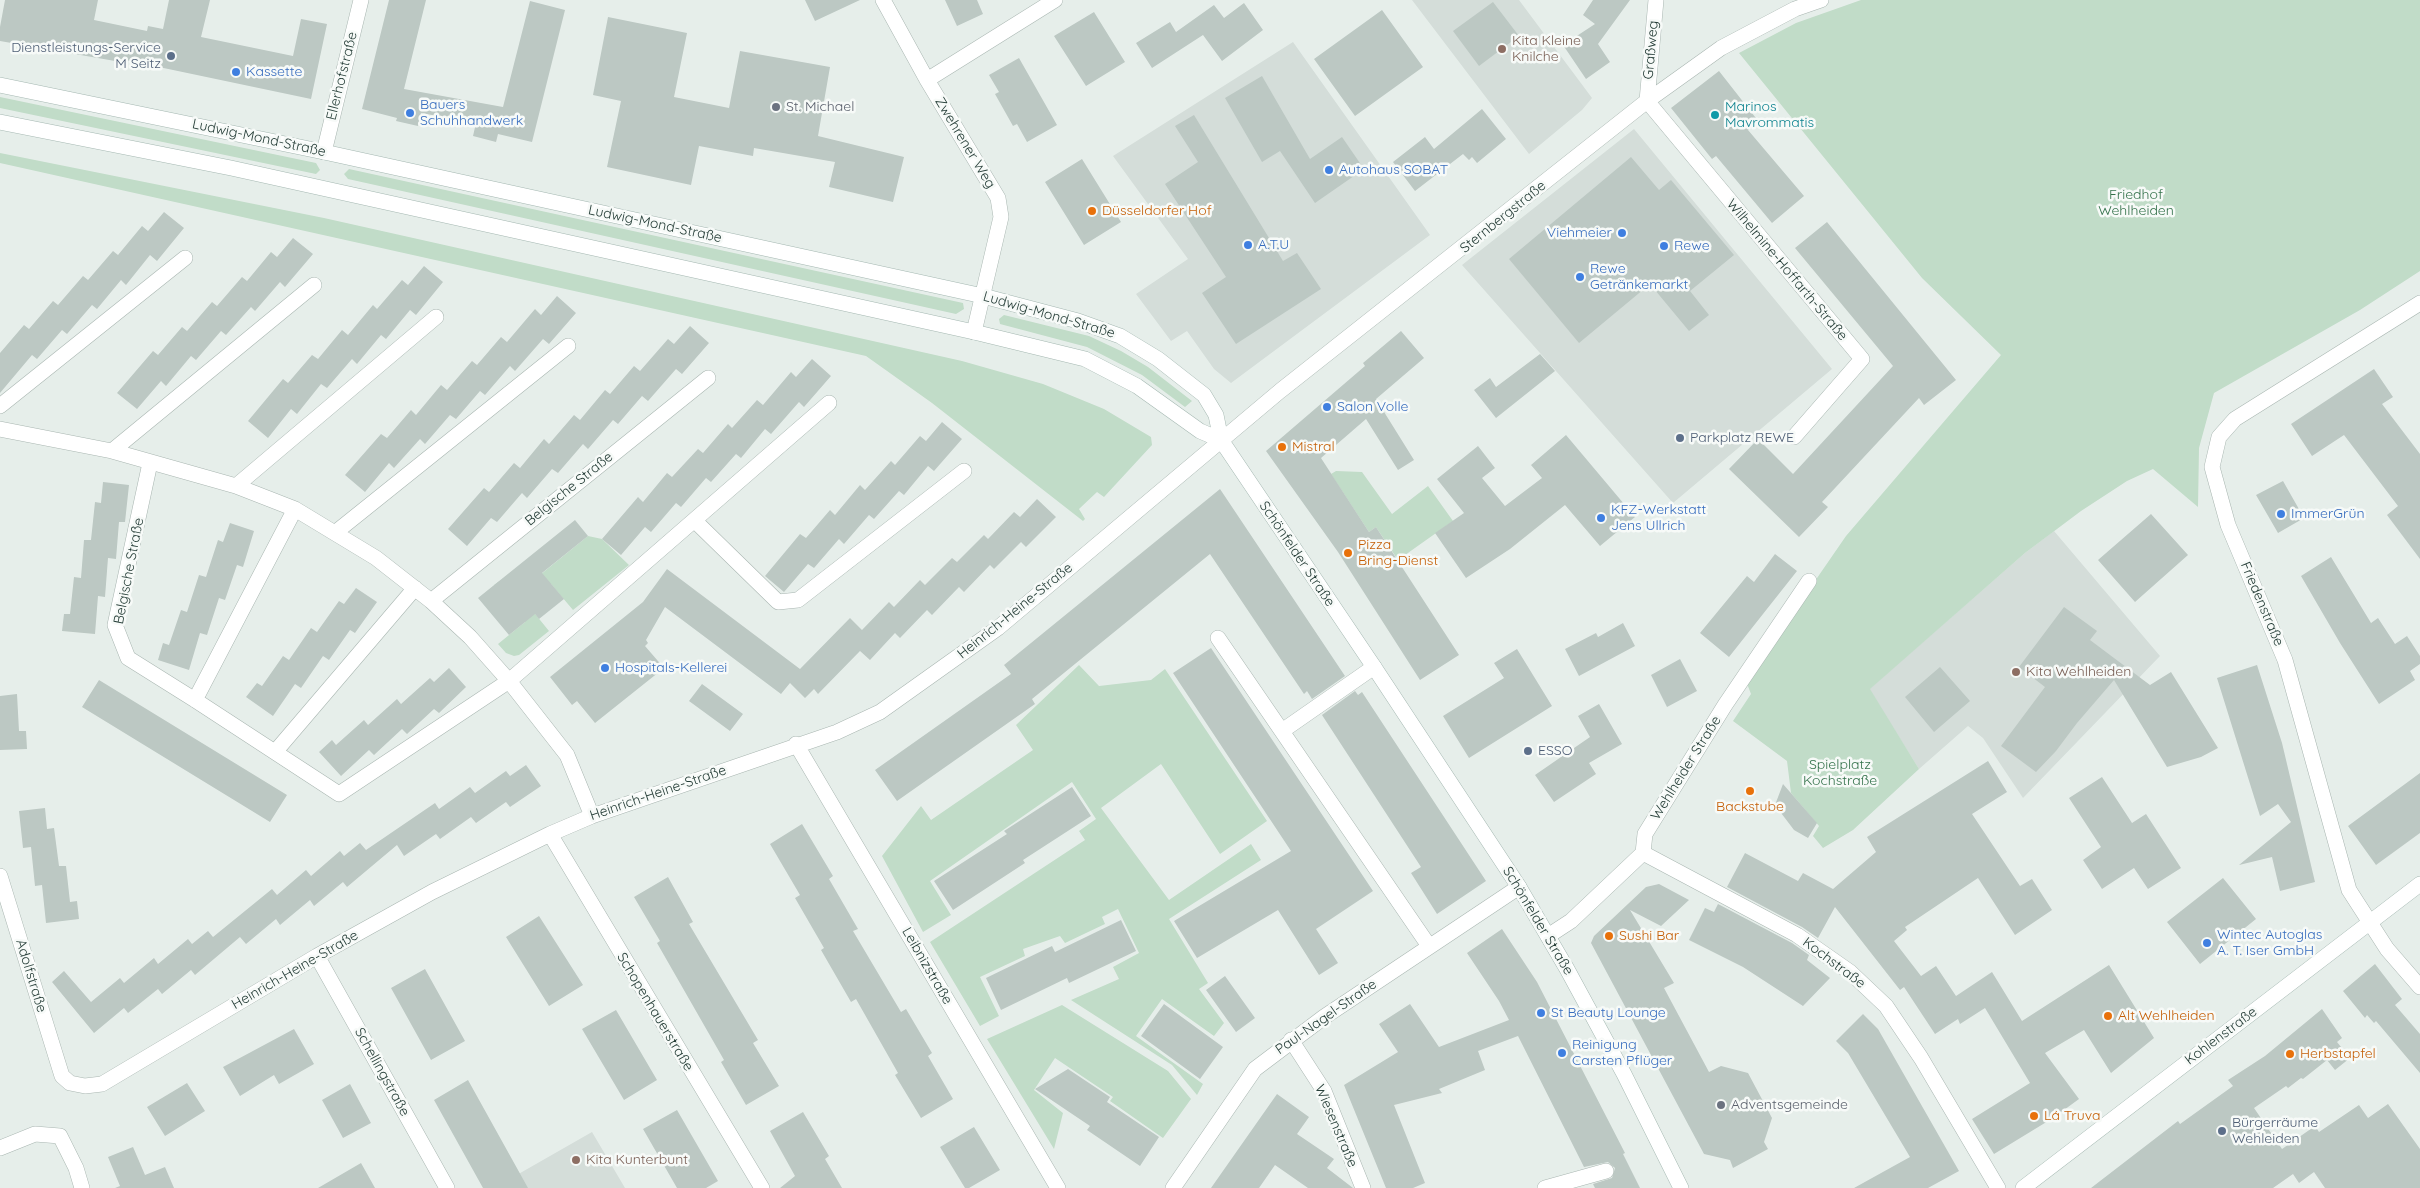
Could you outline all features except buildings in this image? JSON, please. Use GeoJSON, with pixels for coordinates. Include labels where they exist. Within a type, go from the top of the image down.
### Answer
{"type":"FeatureCollection","features":[{"type":"Feature","properties":{"kind":"street","name":"Ellerhofstraße"},"geometry":{"type":"LineString","coordinates":[[324,152],[361,0]]}},
{"type":"Feature","properties":{"kind":"street","name":"Zwehrener Weg"},"geometry":{"type":"LineString","coordinates":[[883,0],[927,80],[998,198],[1001,217],[974,332]]}},
{"type":"Feature","properties":{"kind":"street"},"geometry":{"type":"LineString","coordinates":[[927,80],[1055,0]]}},
{"type":"Feature","properties":{"kind":"street","name":"Graßweg"},"geometry":{"type":"LineString","coordinates":[[1647,101],[1656,0]]}},
{"type":"Feature","properties":{"kind":"street","name":"Sternbergstraße"},"geometry":{"type":"LineString","coordinates":[[1221,440],[1647,101],[1721,48],[1794,5],[1821,0]]}},
{"type":"Feature","properties":{"kind":"street","name":"Ludwig-Mond-Straße"},"geometry":{"type":"LineString","coordinates":[[0,85],[324,152],[982,296],[1078,321],[1120,336],[1158,359],[1204,395],[1216,415],[1221,440]]}},
{"type":"Feature","properties":{"kind":"street","name":"Wilhelmine-Hoffarth-Straße"},"geometry":{"type":"LineString","coordinates":[[1647,101],[1862,359],[1794,437]]}},
{"type":"Feature","properties":{"kind":"street"},"geometry":{"type":"LineString","coordinates":[[0,122],[231,168],[974,332],[1085,359],[1137,386],[1200,431],[1221,440]]}},
{"type":"Feature","properties":{"kind":"street"},"geometry":{"type":"LineString","coordinates":[[0,406],[185,258]]}},
{"type":"Feature","properties":{"kind":"street"},"geometry":{"type":"LineString","coordinates":[[112,451],[314,285]]}},
{"type":"Feature","properties":{"kind":"street","name":"Friedenstraße"},"geometry":{"type":"LineString","coordinates":[[2420,303],[2235,419],[2219,437],[2212,467],[2228,526],[2285,660],[2349,890],[2387,948],[2420,987]]}},
{"type":"Feature","properties":{"kind":"street"},"geometry":{"type":"LineString","coordinates":[[236,486],[436,317]]}},
{"type":"Feature","properties":{"kind":"street"},"geometry":{"type":"LineString","coordinates":[[336,532],[568,346]]}},
{"type":"Feature","properties":{"kind":"street","name":"Belgische Straße"},"geometry":{"type":"LineString","coordinates":[[431,601],[708,378]]}},
{"type":"Feature","properties":{"kind":"street","name":"Belgische Straße"},"geometry":{"type":"LineString","coordinates":[[150,463],[115,625],[128,658],[196,700],[339,794],[509,681],[829,403]]}},
{"type":"Feature","properties":{"kind":"street"},"geometry":{"type":"LineString","coordinates":[[0,429],[112,451],[236,486],[294,509],[336,532],[431,601],[470,638],[509,681],[567,755],[592,816]]}},
{"type":"Feature","properties":{"kind":"street","name":"Schönfelder Straße"},"geometry":{"type":"LineString","coordinates":[[1221,440],[1519,887],[1624,1074],[1681,1188]]}},
{"type":"Feature","properties":{"kind":"street","name":"Heinrich-Heine-Straße"},"geometry":{"type":"LineString","coordinates":[[62,1076],[70,1083],[85,1086],[102,1084],[317,956],[432,892],[550,834],[592,816],[796,744],[837,732],[880,712],[998,628],[1221,440]]}},
{"type":"Feature","properties":{"kind":"street"},"geometry":{"type":"LineString","coordinates":[[695,521],[778,602],[798,600],[964,471]]}},
{"type":"Feature","properties":{"kind":"street"},"geometry":{"type":"LineString","coordinates":[[196,700],[294,509]]}},
{"type":"Feature","properties":{"kind":"street","name":"Wehlheider Straße"},"geometry":{"type":"LineString","coordinates":[[1643,853],[1644,834],[1726,705],[1809,581]]}},
{"type":"Feature","properties":{"kind":"street"},"geometry":{"type":"LineString","coordinates":[[275,752],[415,588]]}},
{"type":"Feature","properties":{"kind":"street"},"geometry":{"type":"LineString","coordinates":[[1218,638],[1429,946]]}},
{"type":"Feature","properties":{"kind":"street"},"geometry":{"type":"LineString","coordinates":[[1282,731],[1374,667]]}},
{"type":"Feature","properties":{"kind":"street","name":"Leibnizstraße"},"geometry":{"type":"LineString","coordinates":[[796,744],[1058,1188]]}},
{"type":"Feature","properties":{"kind":"street","name":"Schopenhauerstraße"},"geometry":{"type":"LineString","coordinates":[[550,834],[762,1188]]}},
{"type":"Feature","properties":{"kind":"street"},"geometry":{"type":"LineString","coordinates":[[1548,936],[1571,921],[1643,853]]}},
{"type":"Feature","properties":{"kind":"street","name":"Kochstraße"},"geometry":{"type":"LineString","coordinates":[[1643,853],[1797,935],[1850,972],[1886,1006],[1920,1058],[1998,1188]]}},
{"type":"Feature","properties":{"kind":"street","name":"Adolfstraße"},"geometry":{"type":"LineString","coordinates":[[0,876],[62,1076]]}},
{"type":"Feature","properties":{"kind":"street","name":"Kohlenstraße"},"geometry":{"type":"LineString","coordinates":[[2023,1188],[2420,884]]}},
{"type":"Feature","properties":{"kind":"street","name":"Paul-Nagel-Straße"},"geometry":{"type":"LineString","coordinates":[[1173,1188],[1255,1069],[1291,1040],[1519,887]]}},
{"type":"Feature","properties":{"kind":"street","name":"Schellingstraße"},"geometry":{"type":"LineString","coordinates":[[317,956],[447,1188]]}},
{"type":"Feature","properties":{"kind":"street","name":"Wiesenstraße"},"geometry":{"type":"LineString","coordinates":[[1291,1040],[1324,1092],[1363,1188]]}},
{"type":"Feature","properties":{"kind":"street"},"geometry":{"type":"LineString","coordinates":[[0,1148],[35,1134],[60,1136],[76,1168],[82,1188]]}},
{"type":"Feature","properties":{"kind":"street"},"geometry":{"type":"LineString","coordinates":[[1545,1188],[1606,1171]]}},
{"type":"Feature","properties":{"kind":"shaded area","name":"Kita Kleine Knilche"},"geometry":{"type":"Polygon","coordinates":[[[1412,0],[1519,0],[1592,98],[1582,110],[1529,154],[1412,0]]]}},
{"type":"Feature","properties":{"kind":"shaded area"},"geometry":{"type":"Polygon","coordinates":[[[1293,42],[1430,235],[1231,383],[1214,369],[1187,331],[1171,341],[1136,294],[1188,259],[1113,156],[1293,42]]]}},
{"type":"Feature","properties":{"kind":"shaded area"},"geometry":{"type":"Polygon","coordinates":[[[1634,129],[1832,369],[1673,503],[1462,265],[1634,129]]]}},
{"type":"Feature","properties":{"kind":"shaded area","name":"Kita Wehlheiden"},"geometry":{"type":"Polygon","coordinates":[[[2054,531],[2160,656],[2023,798],[1983,738],[1968,726],[1919,769],[1869,689],[2025,553],[2054,531]]]}},
{"type":"Feature","properties":{"kind":"shaded area","name":"Kita Kunterbunt"},"geometry":{"type":"Polygon","coordinates":[[[592,1132],[625,1188],[494,1188],[592,1132]]]}},
{"type":"Feature","properties":{"kind":"green space","name":"Friedhof Wehlheiden"},"geometry":{"type":"Polygon","coordinates":[[[1861,0],[2420,0],[2420,271],[2360,310],[2214,393],[2199,448],[2198,507],[2153,469],[2127,481],[2081,511],[2025,553],[1870,689],[1919,769],[1853,830],[1823,848],[1813,836],[1819,826],[1791,793],[1787,761],[1733,721],[1751,694],[1746,681],[1846,536],[2001,355],[1922,278],[1739,53],[1796,23],[1861,0]]]}},
{"type":"Feature","properties":{"kind":"green space"},"geometry":{"type":"Polygon","coordinates":[[[0,97],[316,163],[320,170],[316,174],[0,108],[0,97]]]}},
{"type":"Feature","properties":{"kind":"green space"},"geometry":{"type":"Polygon","coordinates":[[[0,153],[324,218],[962,361],[1043,384],[1104,409],[1151,437],[1152,445],[1104,497],[1097,492],[1079,509],[1085,519],[1083,521],[932,403],[866,356],[0,163],[0,153]]]}},
{"type":"Feature","properties":{"kind":"green space"},"geometry":{"type":"Polygon","coordinates":[[[349,169],[963,303],[964,309],[956,314],[348,179],[344,174],[349,169]]]}},
{"type":"Feature","properties":{"kind":"green space"},"geometry":{"type":"Polygon","coordinates":[[[1004,315],[1089,336],[1121,351],[1148,367],[1192,401],[1185,407],[1142,375],[1087,347],[1000,324],[999,319],[1004,315]]]}},
{"type":"Feature","properties":{"kind":"green space"},"geometry":{"type":"Polygon","coordinates":[[[1336,471],[1362,472],[1392,514],[1428,486],[1453,521],[1398,560],[1376,527],[1369,532],[1331,474],[1336,471]]]}},
{"type":"Feature","properties":{"kind":"green space"},"geometry":{"type":"Polygon","coordinates":[[[588,536],[602,539],[629,565],[573,610],[551,584],[527,604],[549,631],[519,655],[514,656],[506,653],[498,644],[525,622],[494,585],[501,580],[514,596],[588,536]]]}},
{"type":"Feature","properties":{"kind":"green space"},"geometry":{"type":"Polygon","coordinates":[[[1079,665],[1099,686],[1151,680],[1165,669],[1267,821],[1220,854],[1161,764],[1101,808],[1169,900],[1251,844],[1261,860],[1169,919],[1208,983],[1199,989],[1224,1023],[1214,1036],[1162,999],[1136,1036],[1203,1084],[1197,1095],[1172,1065],[1071,1000],[1119,979],[1113,967],[1139,953],[1118,909],[1102,917],[1105,924],[1065,943],[1060,936],[1023,949],[1025,956],[980,977],[999,1016],[980,1026],[930,942],[1085,840],[1079,831],[1096,819],[1072,782],[930,881],[951,915],[923,932],[882,856],[921,806],[931,820],[1033,750],[1016,725],[1079,665]]]}},
{"type":"Feature","properties":{"kind":"green space"},"geometry":{"type":"Polygon","coordinates":[[[1062,1005],[1168,1071],[1191,1099],[1163,1138],[1110,1101],[1113,1097],[1055,1058],[1034,1090],[1063,1113],[1054,1149],[987,1039],[1062,1005]]]}},
{"type":"Feature","properties":{"kind":"place","name":"Kita Kleine Knilche"},"geometry":{"type":"Point","coordinates":[1502,49]}},
{"type":"Feature","properties":{"kind":"place","name":"Dienstleistungs-Service M Seitz"},"geometry":{"type":"Point","coordinates":[171,56]}},
{"type":"Feature","properties":{"kind":"place","name":"Kassette"},"geometry":{"type":"Point","coordinates":[236,72]}},
{"type":"Feature","properties":{"kind":"place","name":"St. Michael"},"geometry":{"type":"Point","coordinates":[776,107]}},
{"type":"Feature","properties":{"kind":"place","name":"Bauers Schuhhandwerk"},"geometry":{"type":"Point","coordinates":[410,113]}},
{"type":"Feature","properties":{"kind":"place","name":"Marinos Mavrommatis"},"geometry":{"type":"Point","coordinates":[1715,115]}},
{"type":"Feature","properties":{"kind":"place","name":"Autohaus SOBAT"},"geometry":{"type":"Point","coordinates":[1329,170]}},
{"type":"Feature","properties":{"kind":"place","name":"Düsseldorfer Hof"},"geometry":{"type":"Point","coordinates":[1092,211]}},
{"type":"Feature","properties":{"kind":"place","name":"Viehmeier"},"geometry":{"type":"Point","coordinates":[1622,233]}},
{"type":"Feature","properties":{"kind":"place","name":"A.T.U"},"geometry":{"type":"Point","coordinates":[1248,245]}},
{"type":"Feature","properties":{"kind":"place","name":"Rewe"},"geometry":{"type":"Point","coordinates":[1664,246]}},
{"type":"Feature","properties":{"kind":"place","name":"Rewe Getränkemarkt"},"geometry":{"type":"Point","coordinates":[1580,277]}},
{"type":"Feature","properties":{"kind":"place","name":"Salon Volle"},"geometry":{"type":"Point","coordinates":[1327,407]}},
{"type":"Feature","properties":{"kind":"place","name":"Parkplatz REWE"},"geometry":{"type":"Point","coordinates":[1680,438]}},
{"type":"Feature","properties":{"kind":"place","name":"Mistral"},"geometry":{"type":"Point","coordinates":[1282,447]}},
{"type":"Feature","properties":{"kind":"place","name":"ImmerGrün"},"geometry":{"type":"Point","coordinates":[2281,514]}},
{"type":"Feature","properties":{"kind":"place","name":"KFZ-Werkstatt Jens Ullrich"},"geometry":{"type":"Point","coordinates":[1601,518]}},
{"type":"Feature","properties":{"kind":"place","name":"Pizza Bring-Dienst"},"geometry":{"type":"Point","coordinates":[1348,553]}},
{"type":"Feature","properties":{"kind":"place","name":"Hospitals-Kellerei"},"geometry":{"type":"Point","coordinates":[605,668]}},
{"type":"Feature","properties":{"kind":"place","name":"Kita Wehlheiden"},"geometry":{"type":"Point","coordinates":[2016,672]}},
{"type":"Feature","properties":{"kind":"place","name":"ESSO"},"geometry":{"type":"Point","coordinates":[1528,751]}},
{"type":"Feature","properties":{"kind":"place","name":"Backstube"},"geometry":{"type":"Point","coordinates":[1750,791]}},
{"type":"Feature","properties":{"kind":"place","name":"Sushi Bar"},"geometry":{"type":"Point","coordinates":[1609,936]}},
{"type":"Feature","properties":{"kind":"place","name":"Wintec Autoglas A. T. Iser GmbH"},"geometry":{"type":"Point","coordinates":[2207,943]}},
{"type":"Feature","properties":{"kind":"place","name":"St Beauty Lounge"},"geometry":{"type":"Point","coordinates":[1541,1013]}},
{"type":"Feature","properties":{"kind":"place","name":"Alt Wehlheiden"},"geometry":{"type":"Point","coordinates":[2108,1016]}},
{"type":"Feature","properties":{"kind":"place","name":"Reinigung Carsten Pflüger"},"geometry":{"type":"Point","coordinates":[1562,1053]}},
{"type":"Feature","properties":{"kind":"place","name":"Herbstapfel"},"geometry":{"type":"Point","coordinates":[2290,1054]}},
{"type":"Feature","properties":{"kind":"place","name":"Adventsgemeinde"},"geometry":{"type":"Point","coordinates":[1721,1105]}},
{"type":"Feature","properties":{"kind":"place","name":"Lá Truva"},"geometry":{"type":"Point","coordinates":[2034,1116]}},
{"type":"Feature","properties":{"kind":"place","name":"Bürgerräume Wehleiden"},"geometry":{"type":"Point","coordinates":[2222,1131]}},
{"type":"Feature","properties":{"kind":"place","name":"Kita Kunterbunt"},"geometry":{"type":"Point","coordinates":[576,1160]}},
{"type":"Feature","properties":{"kind":"park label","name":"Spielplatz Kochstraße"},"geometry":{"type":"Point","coordinates":[1840,774]}}]}
